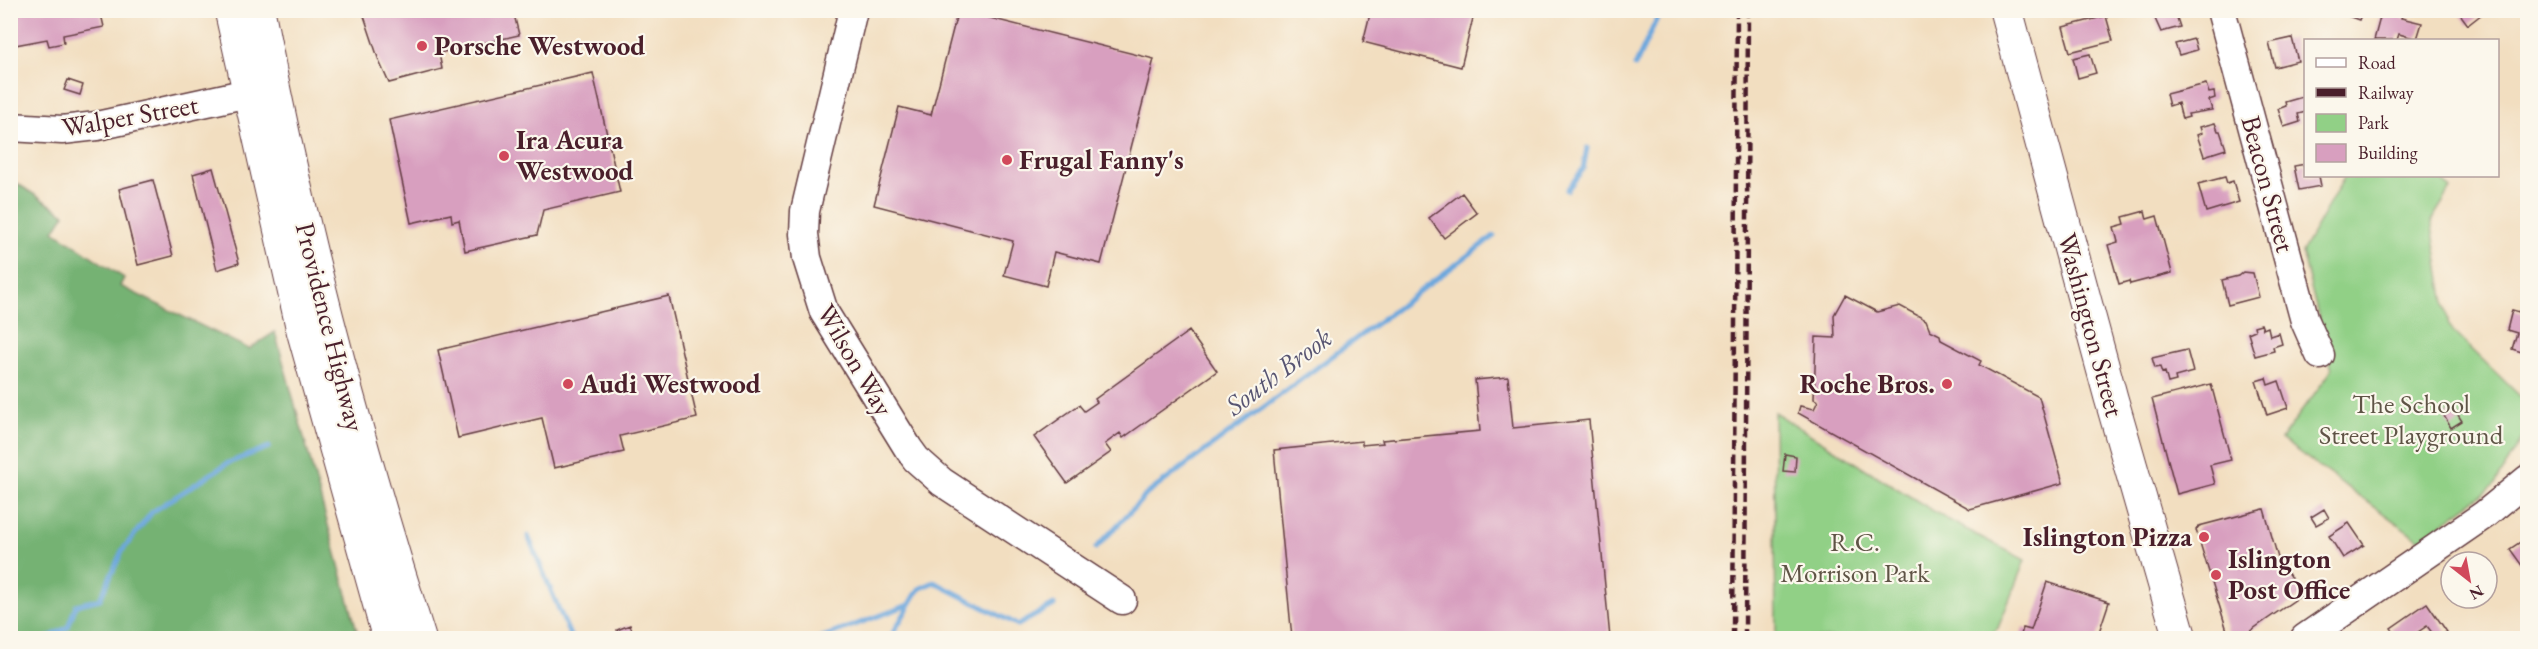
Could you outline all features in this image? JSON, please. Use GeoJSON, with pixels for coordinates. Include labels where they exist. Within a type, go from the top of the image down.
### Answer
{"type":"FeatureCollection","features":[{"type":"Feature","properties":{"kind":"main road","name":"Providence Highway"},"geometry":{"type":"LineString","coordinates":[[231,10],[303,330],[389,639]]}},
{"type":"Feature","properties":{"kind":"main road","name":"Providence Highway"},"geometry":{"type":"LineString","coordinates":[[258,10],[288,153],[331,336],[419,639]]}},
{"type":"Feature","properties":{"kind":"main road","name":"Washington Street"},"geometry":{"type":"LineString","coordinates":[[2008,11],[2108,387],[2180,639]]}},
{"type":"Feature","properties":{"kind":"street","name":"Wilson Way"},"geometry":{"type":"LineString","coordinates":[[853,10],[805,211],[804,234],[807,258],[824,312],[916,459],[942,482],[1122,600]]}},
{"type":"Feature","properties":{"kind":"street","name":"Beacon Street"},"geometry":{"type":"LineString","coordinates":[[2221,10],[2305,321],[2320,356]]}},
{"type":"Feature","properties":{"kind":"street","name":"Walper Street"},"geometry":{"type":"LineString","coordinates":[[10,127],[62,130],[97,126],[248,93]]}},
{"type":"Feature","properties":{"kind":"street"},"geometry":{"type":"LineString","coordinates":[[2305,639],[2484,515],[2528,479]]}},
{"type":"Feature","properties":{"kind":"green space","name":"The School Street Playground"},"geometry":{"type":"Polygon","coordinates":[[[2344,177],[2436,177],[2451,189],[2431,221],[2449,327],[2527,403],[2527,430],[2494,486],[2420,540],[2281,439],[2332,370],[2302,252],[2344,177]]]}},
{"type":"Feature","properties":{"kind":"green space"},"geometry":{"type":"Polygon","coordinates":[[[10,179],[65,214],[54,231],[124,278],[120,286],[249,349],[275,332],[359,638],[11,638],[10,179]]]}},
{"type":"Feature","properties":{"kind":"green space","name":"R.C. Morrison Park"},"geometry":{"type":"Polygon","coordinates":[[[1774,412],[1943,517],[2025,560],[1998,628],[1987,638],[1776,638],[1774,412]]]}},
{"type":"Feature","properties":{"kind":"building"},"geometry":{"type":"Polygon","coordinates":[[[10,10],[100,10],[104,27],[63,35],[64,43],[49,46],[47,39],[10,46],[10,10]]]}},
{"type":"Feature","properties":{"kind":"building","name":"Porsche Westwood"},"geometry":{"type":"Polygon","coordinates":[[[362,10],[513,10],[519,35],[439,53],[442,69],[389,83],[362,10]]]}},
{"type":"Feature","properties":{"kind":"building","name":"Frugal Fanny's"},"geometry":{"type":"Polygon","coordinates":[[[958,10],[1154,59],[1101,264],[1054,252],[1046,286],[1004,275],[1013,241],[874,205],[899,107],[931,115],[958,10]]]}},
{"type":"Feature","properties":{"kind":"building"},"geometry":{"type":"Polygon","coordinates":[[[1371,10],[1475,10],[1461,67],[1363,42],[1371,10]]]}},
{"type":"Feature","properties":{"kind":"building"},"geometry":{"type":"Polygon","coordinates":[[[2178,10],[2179,14],[2176,15],[2180,27],[2161,32],[2152,12],[2178,10]]]}},
{"type":"Feature","properties":{"kind":"building"},"geometry":{"type":"Polygon","coordinates":[[[2331,10],[2363,10],[2359,20],[2331,10]]]}},
{"type":"Feature","properties":{"kind":"building"},"geometry":{"type":"Polygon","coordinates":[[[2382,10],[2403,12],[2401,18],[2422,23],[2417,39],[2399,34],[2397,39],[2374,39],[2382,10]]]}},
{"type":"Feature","properties":{"kind":"building"},"geometry":{"type":"Polygon","coordinates":[[[2457,10],[2487,10],[2468,25],[2457,10]]]}},
{"type":"Feature","properties":{"kind":"building"},"geometry":{"type":"Polygon","coordinates":[[[2106,16],[2113,41],[2070,52],[2063,27],[2106,16]]]}},
{"type":"Feature","properties":{"kind":"building"},"geometry":{"type":"Polygon","coordinates":[[[2292,38],[2298,61],[2275,67],[2269,43],[2292,38]]]}},
{"type":"Feature","properties":{"kind":"building"},"geometry":{"type":"Polygon","coordinates":[[[2194,39],[2197,50],[2179,55],[2175,44],[2194,39]]]}},
{"type":"Feature","properties":{"kind":"building"},"geometry":{"type":"Polygon","coordinates":[[[2090,54],[2096,73],[2078,78],[2073,58],[2090,54]]]}},
{"type":"Feature","properties":{"kind":"building","name":"Ira Acura Westwood"},"geometry":{"type":"Polygon","coordinates":[[[593,73],[620,192],[543,210],[537,235],[465,251],[459,220],[452,222],[451,214],[411,223],[389,120],[593,73]]]}},
{"type":"Feature","properties":{"kind":"building"},"geometry":{"type":"Polygon","coordinates":[[[68,80],[83,85],[80,95],[64,90],[68,80]]]}},
{"type":"Feature","properties":{"kind":"building"},"geometry":{"type":"Polygon","coordinates":[[[2206,84],[2209,93],[2214,92],[2215,98],[2209,100],[2212,110],[2188,114],[2189,117],[2182,119],[2178,103],[2169,106],[2166,94],[2206,84]]]}},
{"type":"Feature","properties":{"kind":"building"},"geometry":{"type":"Polygon","coordinates":[[[2304,97],[2304,112],[2298,114],[2300,122],[2284,127],[2278,109],[2286,106],[2285,102],[2304,97]]]}},
{"type":"Feature","properties":{"kind":"building"},"geometry":{"type":"Polygon","coordinates":[[[2215,123],[2226,149],[2204,156],[2197,135],[2202,133],[2200,127],[2215,123]]]}},
{"type":"Feature","properties":{"kind":"building"},"geometry":{"type":"Polygon","coordinates":[[[2304,164],[2304,177],[2319,177],[2321,186],[2299,190],[2294,166],[2304,164]]]}},
{"type":"Feature","properties":{"kind":"building"},"geometry":{"type":"Polygon","coordinates":[[[213,168],[239,263],[217,270],[193,174],[213,168]]]}},
{"type":"Feature","properties":{"kind":"building"},"geometry":{"type":"Polygon","coordinates":[[[2225,177],[2227,183],[2233,181],[2239,202],[2206,212],[2198,184],[2225,177]]]}},
{"type":"Feature","properties":{"kind":"building"},"geometry":{"type":"Polygon","coordinates":[[[153,180],[173,256],[138,265],[119,189],[153,180]]]}},
{"type":"Feature","properties":{"kind":"building"},"geometry":{"type":"Polygon","coordinates":[[[1462,193],[1477,213],[1444,238],[1429,218],[1462,193]]]}},
{"type":"Feature","properties":{"kind":"building"},"geometry":{"type":"Polygon","coordinates":[[[2145,211],[2147,219],[2157,216],[2172,273],[2130,284],[2129,281],[2119,284],[2108,245],[2118,242],[2114,227],[2125,224],[2123,217],[2145,211]]]}},
{"type":"Feature","properties":{"kind":"building"},"geometry":{"type":"Polygon","coordinates":[[[2243,272],[2253,273],[2259,297],[2228,305],[2222,280],[2238,276],[2243,272]]]}},
{"type":"Feature","properties":{"kind":"building"},"geometry":{"type":"Polygon","coordinates":[[[1845,295],[1877,312],[1900,306],[1926,320],[1930,330],[1940,335],[1941,340],[1981,361],[1979,365],[2039,397],[2063,483],[1970,509],[1798,413],[1800,406],[1814,409],[1818,401],[1814,399],[1816,337],[1835,338],[1834,315],[1845,295]]]}},
{"type":"Feature","properties":{"kind":"building","name":"Audi Westwood"},"geometry":{"type":"Polygon","coordinates":[[[669,296],[697,418],[620,436],[624,452],[554,468],[542,418],[458,438],[438,350],[669,296]]]}},
{"type":"Feature","properties":{"kind":"building"},"geometry":{"type":"Polygon","coordinates":[[[2528,299],[2528,357],[2524,356],[2525,353],[2512,349],[2517,333],[2507,330],[2512,310],[2523,313],[2528,299]]]}},
{"type":"Feature","properties":{"kind":"building"},"geometry":{"type":"Polygon","coordinates":[[[2261,324],[2263,329],[2268,327],[2270,336],[2279,333],[2282,344],[2273,347],[2274,351],[2255,356],[2248,333],[2255,330],[2254,326],[2261,324]]]}},
{"type":"Feature","properties":{"kind":"building"},"geometry":{"type":"Polygon","coordinates":[[[1189,331],[1217,371],[1123,438],[1120,433],[1105,444],[1111,452],[1067,483],[1034,437],[1079,405],[1084,411],[1097,402],[1095,399],[1189,331]]]}},
{"type":"Feature","properties":{"kind":"building"},"geometry":{"type":"Polygon","coordinates":[[[2187,350],[2193,372],[2175,377],[2176,381],[2168,383],[2165,372],[2162,373],[2160,367],[2155,368],[2152,358],[2187,350]]]}},
{"type":"Feature","properties":{"kind":"building"},"geometry":{"type":"Polygon","coordinates":[[[1508,377],[1513,428],[1589,420],[1610,638],[1292,638],[1274,450],[1362,441],[1362,445],[1383,443],[1382,440],[1480,431],[1475,380],[1508,377]]]}},
{"type":"Feature","properties":{"kind":"building"},"geometry":{"type":"Polygon","coordinates":[[[2266,378],[2268,385],[2279,381],[2288,408],[2267,415],[2256,381],[2266,378]]]}},
{"type":"Feature","properties":{"kind":"building"},"geometry":{"type":"Polygon","coordinates":[[[2211,384],[2231,460],[2210,465],[2215,484],[2177,494],[2152,399],[2211,384]]]}},
{"type":"Feature","properties":{"kind":"building"},"geometry":{"type":"Polygon","coordinates":[[[2454,409],[2462,421],[2451,428],[2444,416],[2454,409]]]}},
{"type":"Feature","properties":{"kind":"building"},"geometry":{"type":"Polygon","coordinates":[[[1785,454],[1796,456],[1795,472],[1783,471],[1785,454]]]}},
{"type":"Feature","properties":{"kind":"building"},"geometry":{"type":"Polygon","coordinates":[[[2264,509],[2278,558],[2302,595],[2240,638],[2229,637],[2196,530],[2199,526],[2264,509]]]}},
{"type":"Feature","properties":{"kind":"building"},"geometry":{"type":"Polygon","coordinates":[[[2324,509],[2329,518],[2316,525],[2311,517],[2324,509]]]}},
{"type":"Feature","properties":{"kind":"building"},"geometry":{"type":"Polygon","coordinates":[[[2349,523],[2364,545],[2343,558],[2329,536],[2349,523]]]}},
{"type":"Feature","properties":{"kind":"building"},"geometry":{"type":"Polygon","coordinates":[[[2528,537],[2528,574],[2510,549],[2528,537]]]}},
{"type":"Feature","properties":{"kind":"building"},"geometry":{"type":"Polygon","coordinates":[[[2047,582],[2109,602],[2097,638],[2020,638],[2023,628],[2031,630],[2047,582]]]}},
{"type":"Feature","properties":{"kind":"building"},"geometry":{"type":"Polygon","coordinates":[[[2427,603],[2447,632],[2436,638],[2427,626],[2409,638],[2398,638],[2391,628],[2427,603]]]}},
{"type":"Feature","properties":{"kind":"building"},"geometry":{"type":"Polygon","coordinates":[[[630,625],[635,638],[620,638],[617,630],[630,625]]]}},
{"type":"Feature","properties":{"kind":"waterway","name":"South Brook"},"geometry":{"type":"LineString","coordinates":[[1635,66],[1661,10]]}},
{"type":"Feature","properties":{"kind":"waterway","name":"South Brook"},"geometry":{"type":"LineString","coordinates":[[1567,190],[1583,169],[1587,148]]}},
{"type":"Feature","properties":{"kind":"waterway","name":"South Brook"},"geometry":{"type":"LineString","coordinates":[[1096,548],[1147,494],[1494,236]]}},
{"type":"Feature","properties":{"kind":"waterway"},"geometry":{"type":"LineString","coordinates":[[48,638],[68,627],[76,605],[100,599],[122,551],[152,512],[228,463],[269,447]]}},
{"type":"Feature","properties":{"kind":"waterway"},"geometry":{"type":"LineString","coordinates":[[528,536],[571,638]]}},
{"type":"Feature","properties":{"kind":"waterway","name":"South Brook"},"geometry":{"type":"LineString","coordinates":[[890,638],[919,589],[934,582],[1018,625],[1054,605]]}},
{"type":"Feature","properties":{"kind":"waterway"},"geometry":{"type":"LineString","coordinates":[[820,638],[908,605]]}},
{"type":"Feature","properties":{"kind":"railway"},"geometry":{"type":"LineString","coordinates":[[1733,638],[1737,10]]}},
{"type":"Feature","properties":{"kind":"railway"},"geometry":{"type":"LineString","coordinates":[[1745,638],[1748,10]]}},
{"type":"Feature","properties":{"kind":"place","name":"Porsche Westwood"},"geometry":{"type":"Point","coordinates":[422,46]}},
{"type":"Feature","properties":{"kind":"place","name":"Ira Acura Westwood"},"geometry":{"type":"Point","coordinates":[504,156]}},
{"type":"Feature","properties":{"kind":"place","name":"Frugal Fanny's"},"geometry":{"type":"Point","coordinates":[1007,160]}},
{"type":"Feature","properties":{"kind":"place","name":"Audi Westwood"},"geometry":{"type":"Point","coordinates":[568,384]}},
{"type":"Feature","properties":{"kind":"place","name":"Roche Bros."},"geometry":{"type":"Point","coordinates":[1947,384]}},
{"type":"Feature","properties":{"kind":"place","name":"Islington Pizza"},"geometry":{"type":"Point","coordinates":[2204,537]}},
{"type":"Feature","properties":{"kind":"place","name":"Islington Post Office"},"geometry":{"type":"Point","coordinates":[2216,575]}}]}
